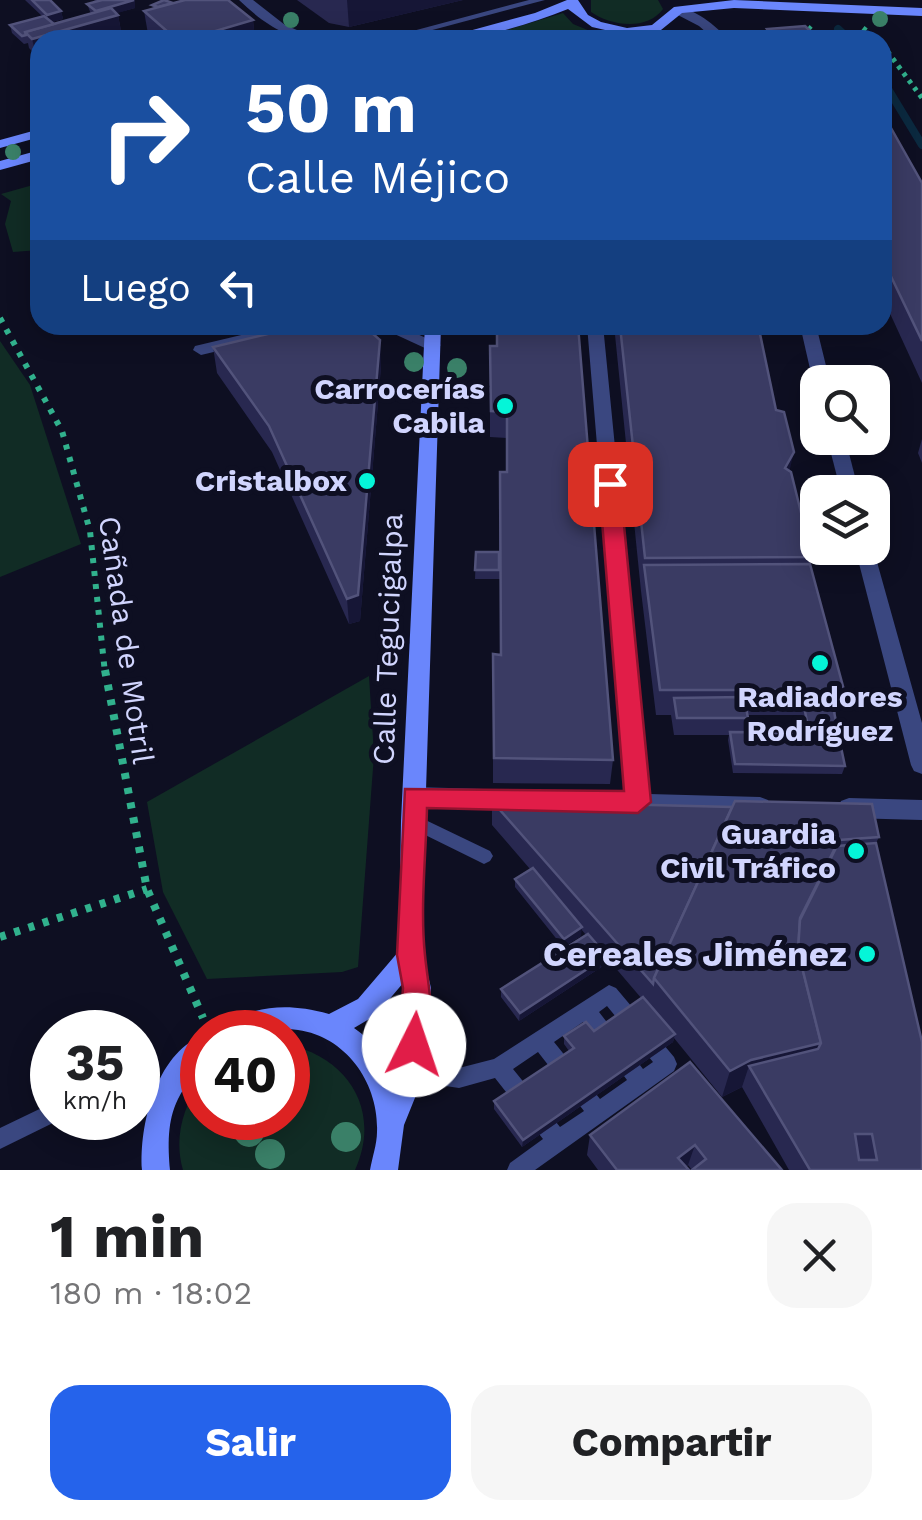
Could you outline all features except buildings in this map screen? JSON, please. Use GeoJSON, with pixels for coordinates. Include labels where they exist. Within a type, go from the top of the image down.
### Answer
{"type":"FeatureCollection","features":[{"type":"Feature","properties":{"kind":"street"},"geometry":{"type":"LineString","coordinates":[[244,0],[278,30]]}},
{"type":"Feature","properties":{"kind":"street"},"geometry":{"type":"LineString","coordinates":[[482,30],[539,16],[574,1],[574,10],[591,24],[623,30],[666,23],[676,5]]}},
{"type":"Feature","properties":{"kind":"street"},"geometry":{"type":"LineString","coordinates":[[707,26],[714,15],[734,4]]}},
{"type":"Feature","properties":{"kind":"street"},"geometry":{"type":"LineString","coordinates":[[676,5],[922,12]]}},
{"type":"Feature","properties":{"kind":"street"},"geometry":{"type":"LineString","coordinates":[[676,5],[712,30]]}},
{"type":"Feature","properties":{"kind":"street"},"geometry":{"type":"LineString","coordinates":[[0,144],[30,136]]}},
{"type":"Feature","properties":{"kind":"street"},"geometry":{"type":"LineString","coordinates":[[0,166],[30,157]]}},
{"type":"Feature","properties":{"kind":"street"},"geometry":{"type":"LineString","coordinates":[[201,350],[263,335]]}},
{"type":"Feature","properties":{"kind":"street","name":"Calle Tegucigalpa"},"geometry":{"type":"LineString","coordinates":[[393,1118],[412,1073],[418,988],[411,955],[413,821],[433,335]]}},
{"type":"Feature","properties":{"kind":"street"},"geometry":{"type":"LineString","coordinates":[[596,335],[638,802]]}},
{"type":"Feature","properties":{"kind":"street"},"geometry":{"type":"LineString","coordinates":[[810,335],[818,365]]}},
{"type":"Feature","properties":{"kind":"street"},"geometry":{"type":"LineString","coordinates":[[869,565],[922,765]]}},
{"type":"Feature","properties":{"kind":"street"},"geometry":{"type":"LineString","coordinates":[[414,796],[786,807]]}},
{"type":"Feature","properties":{"kind":"street"},"geometry":{"type":"LineString","coordinates":[[825,808],[922,810]]}},
{"type":"Feature","properties":{"kind":"street"},"geometry":{"type":"LineString","coordinates":[[331,1028],[367,1007],[411,955]]}},
{"type":"Feature","properties":{"kind":"street"},"geometry":{"type":"LineString","coordinates":[[310,1021],[331,1028],[355,1043],[374,1064],[388,1090],[393,1118],[384,1170]]}},
{"type":"Feature","properties":{"kind":"street"},"geometry":{"type":"LineString","coordinates":[[160,1090],[180,1069]]}},
{"type":"Feature","properties":{"kind":"street"},"geometry":{"type":"LineString","coordinates":[[152,1140],[156,1170]]}},
{"type":"Feature","properties":{"kind":"lane"},"geometry":{"type":"LineString","coordinates":[[423,30],[540,0]]}},
{"type":"Feature","properties":{"kind":"lane"},"geometry":{"type":"LineString","coordinates":[[413,821],[484,856]]}},
{"type":"Feature","properties":{"kind":"lane"},"geometry":{"type":"LineString","coordinates":[[412,1073],[460,1078],[499,1067],[609,994],[668,1064],[516,1170]]}},
{"type":"Feature","properties":{"kind":"lane"},"geometry":{"type":"LineString","coordinates":[[586,1010],[641,1082]]}},
{"type":"Feature","properties":{"kind":"lane"},"geometry":{"type":"LineString","coordinates":[[540,1039],[598,1113]]}},
{"type":"Feature","properties":{"kind":"lane"},"geometry":{"type":"LineString","coordinates":[[499,1067],[558,1141]]}},
{"type":"Feature","properties":{"kind":"lane"},"geometry":{"type":"LineString","coordinates":[[0,1139],[30,1124]]}},
{"type":"Feature","properties":{"kind":"path"},"geometry":{"type":"LineString","coordinates":[[892,58],[922,98]]}},
{"type":"Feature","properties":{"kind":"path","name":"Cañada de Motril"},"geometry":{"type":"LineString","coordinates":[[0,318],[62,431],[90,530],[108,708],[146,889],[200,1010]]}},
{"type":"Feature","properties":{"kind":"path"},"geometry":{"type":"LineString","coordinates":[[0,937],[146,889]]}},
{"type":"Feature","properties":{"kind":"green space"},"geometry":{"type":"Polygon","coordinates":[[[591,0],[658,0],[663,9],[648,21],[618,23],[591,12],[591,0]]]}},
{"type":"Feature","properties":{"kind":"green space"},"geometry":{"type":"Polygon","coordinates":[[[563,13],[573,24],[588,30],[507,30],[563,13]]]}},
{"type":"Feature","properties":{"kind":"green space"},"geometry":{"type":"Polygon","coordinates":[[[30,186],[30,251],[13,252],[5,224],[11,201],[1,194],[30,186]]]}},
{"type":"Feature","properties":{"kind":"green space"},"geometry":{"type":"Polygon","coordinates":[[[0,341],[30,385],[81,544],[0,577],[0,341]]]}},
{"type":"Feature","properties":{"kind":"green space"},"geometry":{"type":"Polygon","coordinates":[[[369,676],[374,755],[358,967],[342,972],[207,979],[163,892],[147,802],[369,676]]]}},
{"type":"Feature","properties":{"kind":"green space"},"geometry":{"type":"Polygon","coordinates":[[[310,1052],[343,1074],[361,1108],[362,1148],[355,1170],[183,1170],[180,1139],[310,1140],[310,1052]]]}},
{"type":"Feature","properties":{"kind":"waterway"},"geometry":{"type":"LineString","coordinates":[[892,96],[922,145]]}},
{"type":"Feature","properties":{"kind":"place","name":"Carrocerías Cabila"},"geometry":{"type":"Point","coordinates":[505,406]}},
{"type":"Feature","properties":{"kind":"place","name":"Cristalbox"},"geometry":{"type":"Point","coordinates":[367,481]}},
{"type":"Feature","properties":{"kind":"place","name":"Radiadores Rodríguez"},"geometry":{"type":"Point","coordinates":[820,663]}},
{"type":"Feature","properties":{"kind":"place","name":"Guardia Civil Tráfico"},"geometry":{"type":"Point","coordinates":[856,851]}},
{"type":"Feature","properties":{"kind":"place","name":"Cereales Jiménez"},"geometry":{"type":"Point","coordinates":[867,954]}},
{"type":"Feature","properties":{"kind":"route"},"geometry":{"type":"LineString","coordinates":[[414,1045],[418,988],[411,955],[414,796],[638,802],[610,484]]}}]}
